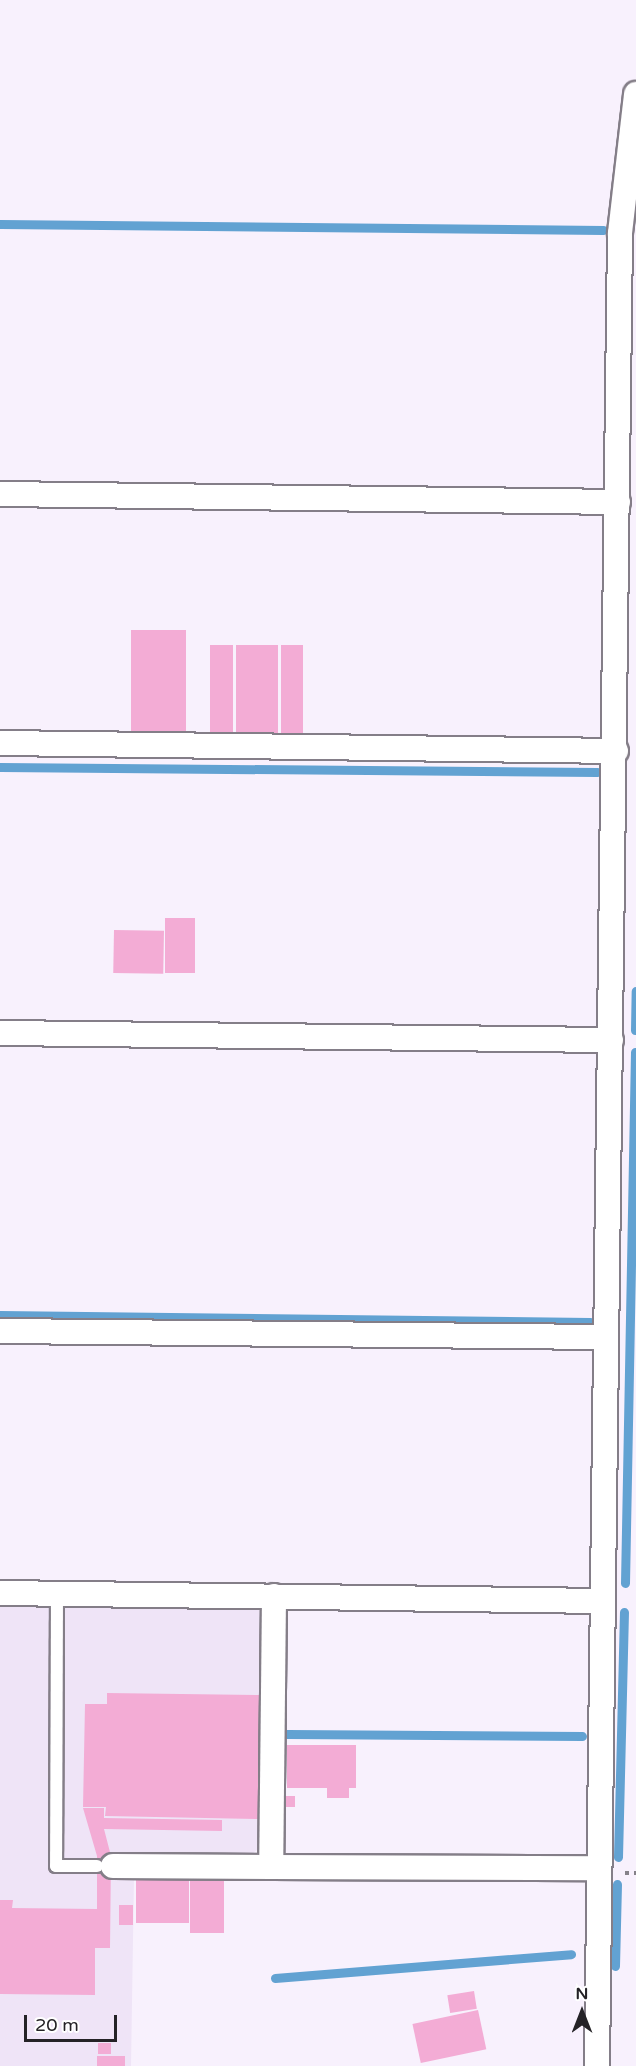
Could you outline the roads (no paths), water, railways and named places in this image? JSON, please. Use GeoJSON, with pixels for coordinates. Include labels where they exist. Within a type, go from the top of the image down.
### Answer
{"type":"FeatureCollection","features":[{"type":"Feature","properties":{"kind":"street"},"geometry":{"type":"LineString","coordinates":[[597,2066],[597,1868],[616,751],[620,233],[636,94]]}},
{"type":"Feature","properties":{"kind":"street"},"geometry":{"type":"LineString","coordinates":[[0,494],[618,502]]}},
{"type":"Feature","properties":{"kind":"street"},"geometry":{"type":"LineString","coordinates":[[0,743],[616,751]]}},
{"type":"Feature","properties":{"kind":"street"},"geometry":{"type":"LineString","coordinates":[[0,1033],[611,1040]]}},
{"type":"Feature","properties":{"kind":"street"},"geometry":{"type":"LineString","coordinates":[[0,1331],[606,1337]]}},
{"type":"Feature","properties":{"kind":"street"},"geometry":{"type":"LineString","coordinates":[[0,1593],[602,1601]]}},
{"type":"Feature","properties":{"kind":"street"},"geometry":{"type":"LineString","coordinates":[[271,1867],[274,1596]]}},
{"type":"Feature","properties":{"kind":"street"},"geometry":{"type":"LineString","coordinates":[[107,1866],[597,1868]]}},
{"type":"Feature","properties":{"kind":"lane"},"geometry":{"type":"LineString","coordinates":[[57,1594],[56,1866],[107,1866]]}},
{"type":"Feature","properties":{"kind":"waterway"},"geometry":{"type":"LineString","coordinates":[[0,224],[603,230]]}},
{"type":"Feature","properties":{"kind":"waterway"},"geometry":{"type":"LineString","coordinates":[[0,767],[597,772]]}},
{"type":"Feature","properties":{"kind":"waterway"},"geometry":{"type":"LineString","coordinates":[[635,1030],[636,991]]}},
{"type":"Feature","properties":{"kind":"waterway"},"geometry":{"type":"LineString","coordinates":[[625,1583],[635,1052]]}},
{"type":"Feature","properties":{"kind":"waterway"},"geometry":{"type":"LineString","coordinates":[[0,1315],[590,1322]]}},
{"type":"Feature","properties":{"kind":"waterway"},"geometry":{"type":"LineString","coordinates":[[618,1857],[624,1612]]}},
{"type":"Feature","properties":{"kind":"waterway"},"geometry":{"type":"LineString","coordinates":[[287,1734],[582,1736]]}},
{"type":"Feature","properties":{"kind":"waterway"},"geometry":{"type":"LineString","coordinates":[[615,1966],[617,1884]]}},
{"type":"Feature","properties":{"kind":"waterway"},"geometry":{"type":"LineString","coordinates":[[275,1978],[571,1954]]}}]}
